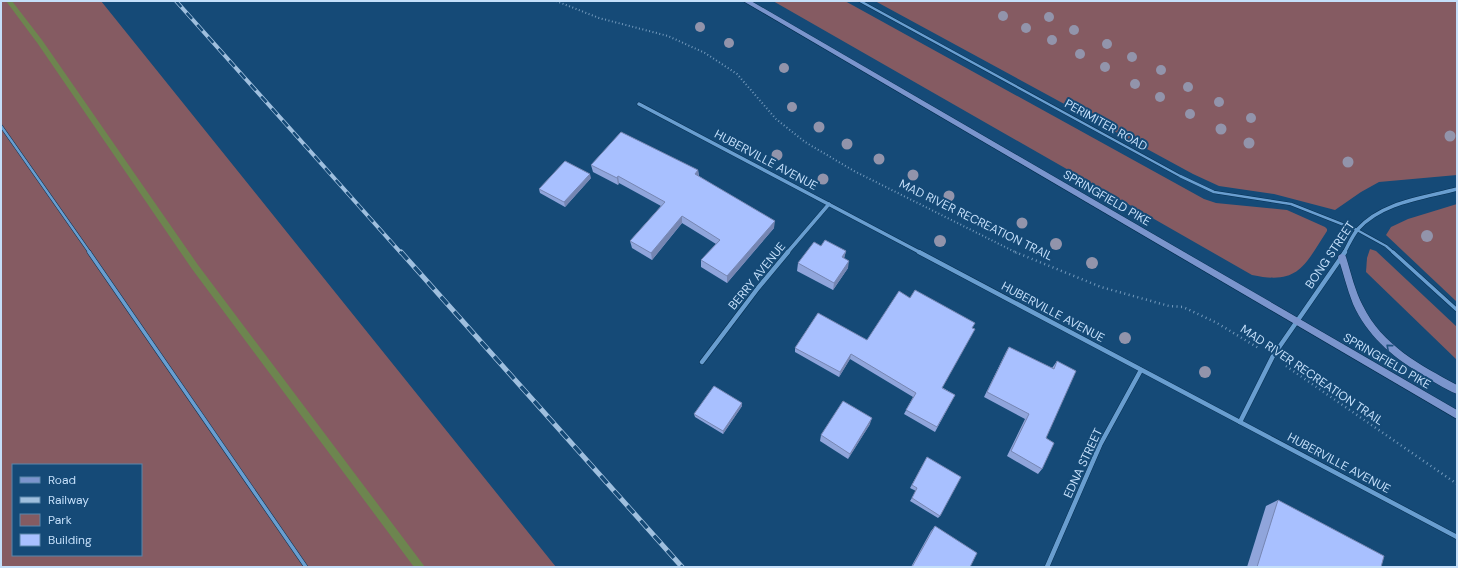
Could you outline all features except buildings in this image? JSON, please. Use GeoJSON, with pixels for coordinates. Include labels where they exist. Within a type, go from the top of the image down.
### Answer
{"type":"FeatureCollection","features":[{"type":"Feature","properties":{"kind":"main road","name":"SPRINGFIELD PIKE"},"geometry":{"type":"LineString","coordinates":[[746,1],[1457,415]]}},
{"type":"Feature","properties":{"kind":"main road"},"geometry":{"type":"LineString","coordinates":[[1342,257],[1359,308],[1375,333],[1387,346],[1406,360],[1457,390]]}},
{"type":"Feature","properties":{"kind":"street","name":"HUBERVILLE AVENUE"},"geometry":{"type":"LineString","coordinates":[[639,104],[1457,537]]}},
{"type":"Feature","properties":{"kind":"street","name":"BONG STREET"},"geometry":{"type":"LineString","coordinates":[[1240,422],[1273,356],[1295,322],[1342,257],[1357,230],[1372,216],[1389,207],[1457,188]]}},
{"type":"Feature","properties":{"kind":"street","name":"BERRY AVENUE"},"geometry":{"type":"LineString","coordinates":[[702,362],[758,288],[828,204]]}},
{"type":"Feature","properties":{"kind":"street","name":"EDNA STREET"},"geometry":{"type":"LineString","coordinates":[[1047,567],[1100,445],[1141,370]]}},
{"type":"Feature","properties":{"kind":"lane","name":"PERIMITER ROAD"},"geometry":{"type":"LineString","coordinates":[[860,1],[1180,176],[1214,192],[1291,204],[1357,230],[1386,246],[1457,310]]}},
{"type":"Feature","properties":{"kind":"lane"},"geometry":{"type":"LineString","coordinates":[[1,126],[190,396],[306,567]]}},
{"type":"Feature","properties":{"kind":"path","name":"MAD RIVER RECREATION TRAIL"},"geometry":{"type":"LineString","coordinates":[[556,1],[599,18],[668,36],[705,53],[736,74],[776,119],[805,142],[854,170],[1021,255],[1101,287],[1169,306],[1183,307],[1217,322],[1273,356],[1457,484]]}},
{"type":"Feature","properties":{"kind":"green space"},"geometry":{"type":"Polygon","coordinates":[[[1,1],[101,1],[556,567],[1,567],[1,1]]]}},
{"type":"Feature","properties":{"kind":"green space"},"geometry":{"type":"Polygon","coordinates":[[[773,1],[845,1],[1204,199],[1216,203],[1287,210],[1325,227],[1327,231],[1306,263],[1290,275],[1268,277],[1252,275],[773,1]]]}},
{"type":"Feature","properties":{"kind":"green space"},"geometry":{"type":"Polygon","coordinates":[[[875,1],[1457,1],[1457,175],[1379,182],[1361,192],[1335,210],[1274,194],[1219,186],[1193,174],[875,1]]]}},
{"type":"Feature","properties":{"kind":"green space"},"geometry":{"type":"Polygon","coordinates":[[[1457,204],[1457,302],[1386,235],[1391,227],[1408,219],[1457,204]]]}},
{"type":"Feature","properties":{"kind":"green space"},"geometry":{"type":"Polygon","coordinates":[[[1370,249],[1376,251],[1457,327],[1457,360],[1366,272],[1367,258],[1370,249]]]}},
{"type":"Feature","properties":{"kind":"waterway"},"geometry":{"type":"LineString","coordinates":[[9,1],[40,42],[195,267],[420,567]]}},
{"type":"Feature","properties":{"kind":"railway"},"geometry":{"type":"LineString","coordinates":[[176,1],[401,253]]}},
{"type":"Feature","properties":{"kind":"railway"},"geometry":{"type":"LineString","coordinates":[[401,252],[682,567]]}}]}
